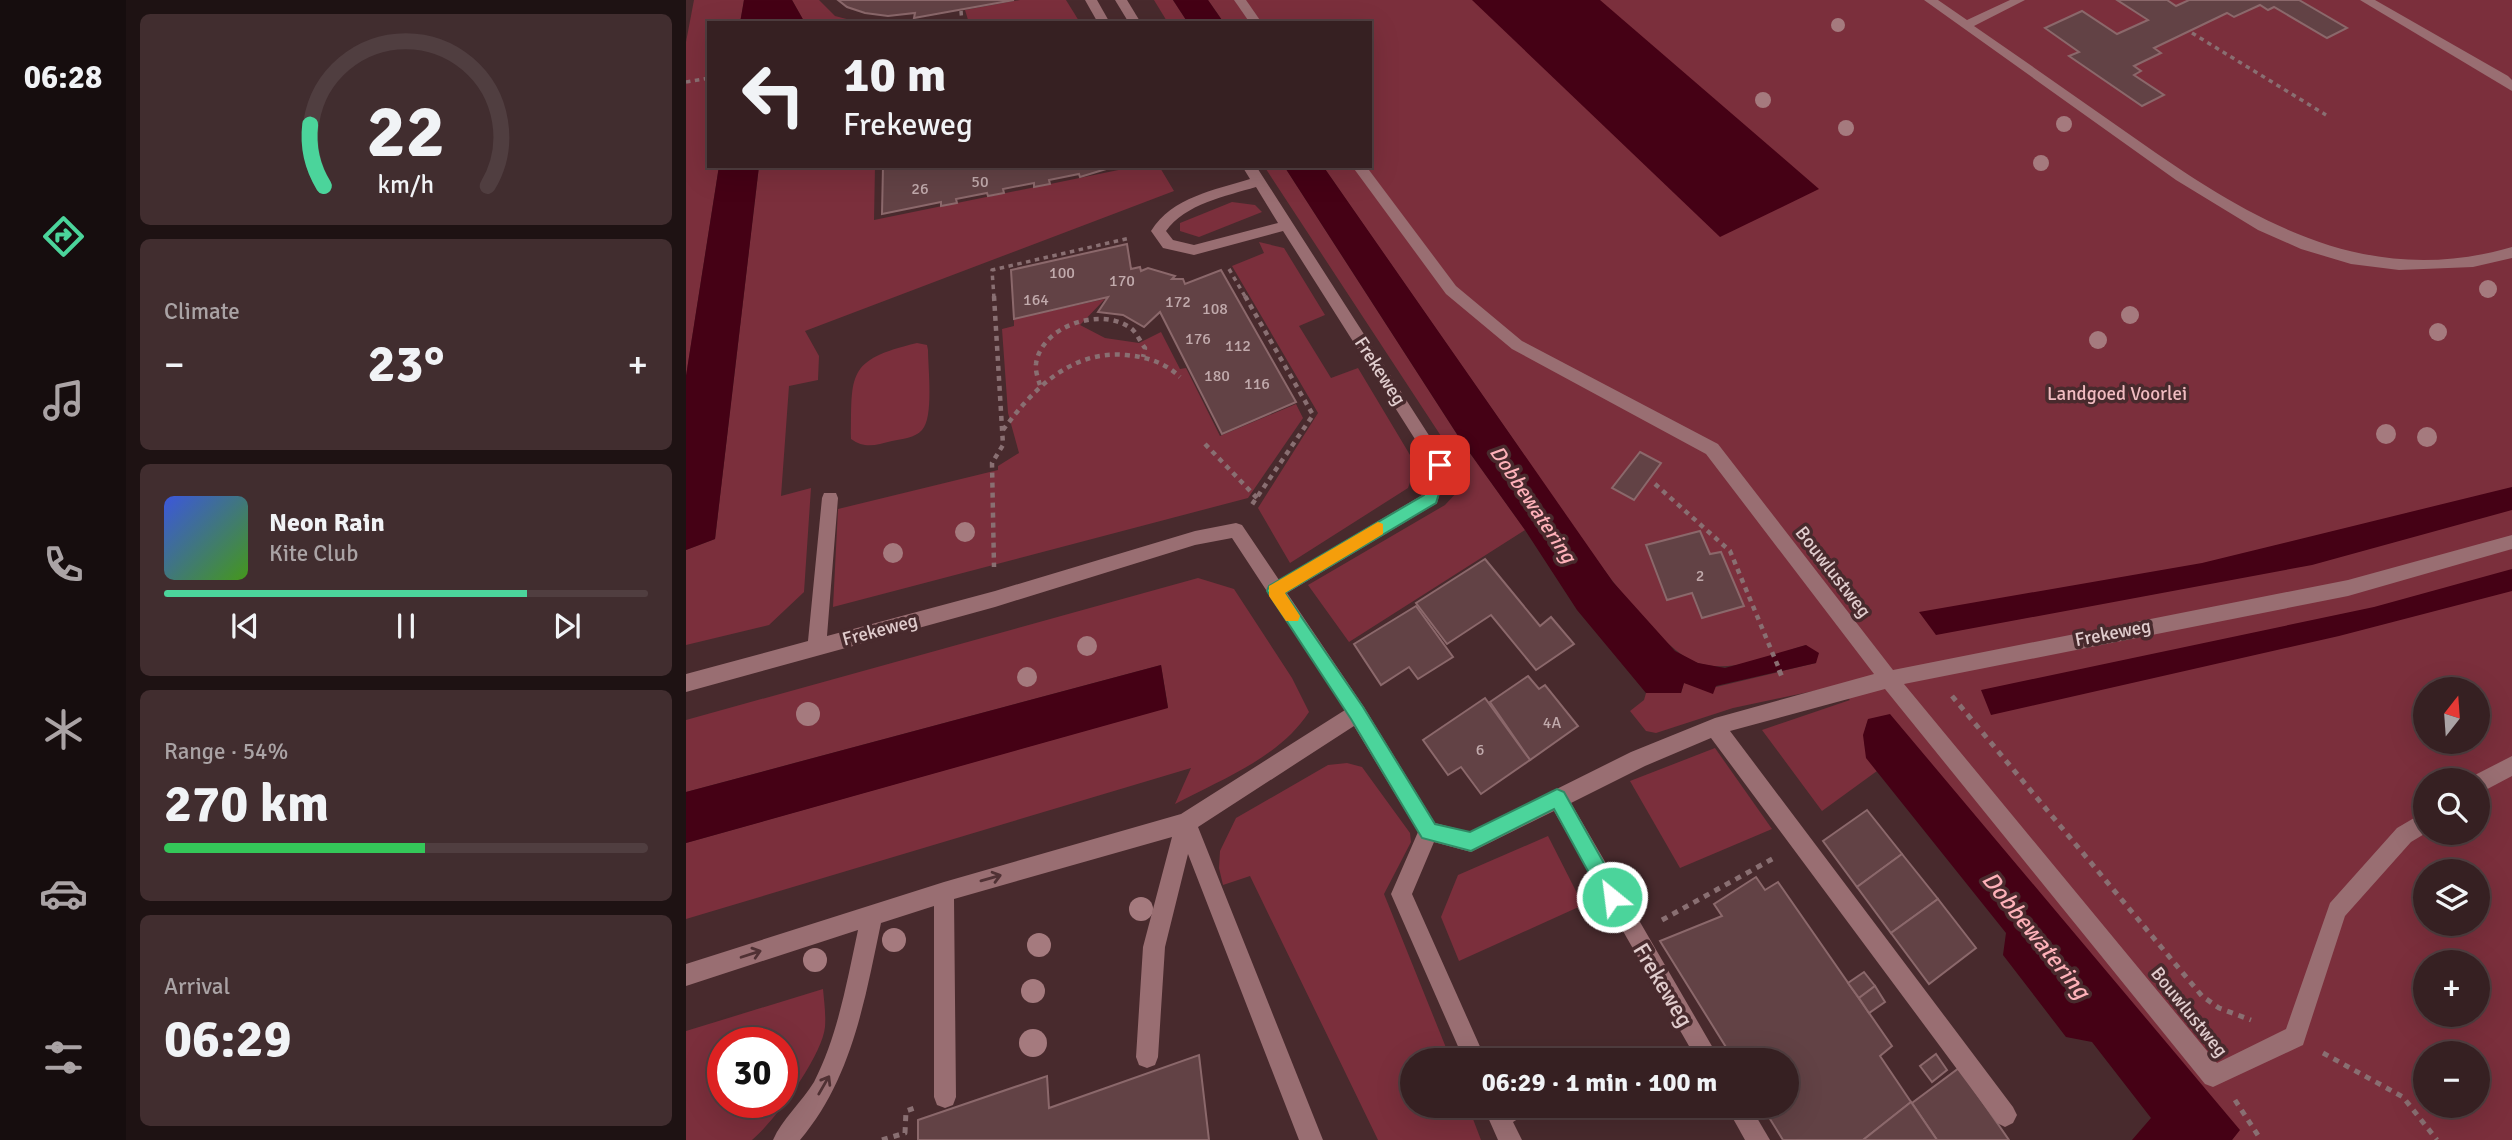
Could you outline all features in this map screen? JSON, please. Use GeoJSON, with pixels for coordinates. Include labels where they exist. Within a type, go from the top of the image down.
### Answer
{"type":"FeatureCollection","features":[{"type":"Feature","properties":{"kind":"street"},"geometry":{"type":"LineString","coordinates":[[1091,0],[1103,21]]}},
{"type":"Feature","properties":{"kind":"street"},"geometry":{"type":"LineString","coordinates":[[1121,0],[1134,21]]}},
{"type":"Feature","properties":{"kind":"street"},"geometry":{"type":"LineString","coordinates":[[1240,0],[1255,21]]}},
{"type":"Feature","properties":{"kind":"street"},"geometry":{"type":"LineString","coordinates":[[1930,0],[2195,188],[2267,231],[2312,249],[2359,261],[2404,267],[2480,261],[2512,252]]}},
{"type":"Feature","properties":{"kind":"street"},"geometry":{"type":"LineString","coordinates":[[1966,25],[2019,0]]}},
{"type":"Feature","properties":{"kind":"street"},"geometry":{"type":"LineString","coordinates":[[2365,0],[2471,60],[2512,87]]}},
{"type":"Feature","properties":{"kind":"street","name":"Frekeweg"},"geometry":{"type":"LineString","coordinates":[[1250,168],[1440,465],[1430,498],[1275,591]]}},
{"type":"Feature","properties":{"kind":"street","name":"Bouwlustweg"},"geometry":{"type":"LineString","coordinates":[[1360,168],[1451,290],[1517,345],[1712,449],[1889,679],[2213,1076]]}},
{"type":"Feature","properties":{"kind":"street"},"geometry":{"type":"LineString","coordinates":[[1259,181],[1181,209],[1163,221],[1158,231],[1168,244],[1194,250],[1288,225]]}},
{"type":"Feature","properties":{"kind":"street","name":"Frekeweg"},"geometry":{"type":"LineString","coordinates":[[817,647],[830,498]]}},
{"type":"Feature","properties":{"kind":"street"},"geometry":{"type":"LineString","coordinates":[[1236,530],[1357,713],[1429,831],[1401,894],[1470,1048]]}},
{"type":"Feature","properties":{"kind":"street","name":"Frekeweg"},"geometry":{"type":"LineString","coordinates":[[686,683],[995,599],[1195,538],[1236,530]]}},
{"type":"Feature","properties":{"kind":"street","name":"Frekeweg"},"geometry":{"type":"LineString","coordinates":[[1429,831],[1471,842],[1608,772],[1715,727],[1889,679],[2348,588],[2512,542]]}},
{"type":"Feature","properties":{"kind":"street"},"geometry":{"type":"LineString","coordinates":[[686,975],[944,892],[1186,823],[1357,713]]}},
{"type":"Feature","properties":{"kind":"street"},"geometry":{"type":"LineString","coordinates":[[1715,727],[2005,1115]]}},
{"type":"Feature","properties":{"kind":"street"},"geometry":{"type":"LineString","coordinates":[[2490,777],[2512,765]]}},
{"type":"Feature","properties":{"kind":"street","name":"Frekeweg"},"geometry":{"type":"LineString","coordinates":[[1557,798],[1702,1048]]}},
{"type":"Feature","properties":{"kind":"street"},"geometry":{"type":"LineString","coordinates":[[1147,1057],[1154,947],[1186,823]]}},
{"type":"Feature","properties":{"kind":"street"},"geometry":{"type":"LineString","coordinates":[[1186,823],[1311,1140]]}},
{"type":"Feature","properties":{"kind":"street"},"geometry":{"type":"LineString","coordinates":[[2213,1076],[2295,1037],[2337,910],[2404,835],[2413,829]]}},
{"type":"Feature","properties":{"kind":"street"},"geometry":{"type":"LineString","coordinates":[[944,892],[944,1097]]}},
{"type":"Feature","properties":{"kind":"street"},"geometry":{"type":"LineString","coordinates":[[785,1140],[798,1127],[829,1078],[849,1023],[872,915]]}},
{"type":"Feature","properties":{"kind":"street"},"geometry":{"type":"LineString","coordinates":[[1506,1118],[1510,1140]]}},
{"type":"Feature","properties":{"kind":"street"},"geometry":{"type":"LineString","coordinates":[[1744,1118],[1758,1140]]}},
{"type":"Feature","properties":{"kind":"path"},"geometry":{"type":"LineString","coordinates":[[961,11],[962,21]]}},
{"type":"Feature","properties":{"kind":"path"},"geometry":{"type":"LineString","coordinates":[[2192,33],[2326,115]]}},
{"type":"Feature","properties":{"kind":"path"},"geometry":{"type":"LineString","coordinates":[[686,82],[707,78]]}},
{"type":"Feature","properties":{"kind":"path"},"geometry":{"type":"LineString","coordinates":[[995,599],[992,463],[1003,445],[992,270],[1158,231]]}},
{"type":"Feature","properties":{"kind":"path"},"geometry":{"type":"LineString","coordinates":[[1214,244],[1313,415],[1236,530]]}},
{"type":"Feature","properties":{"kind":"path"},"geometry":{"type":"LineString","coordinates":[[1040,385],[1033,373],[1034,361],[1041,346],[1055,333],[1084,320],[1101,318],[1133,329],[1145,348],[1143,357]]}},
{"type":"Feature","properties":{"kind":"path"},"geometry":{"type":"LineString","coordinates":[[1002,430],[1040,385],[1066,366],[1084,360],[1105,355],[1143,357],[1170,366],[1180,376]]}},
{"type":"Feature","properties":{"kind":"path"},"geometry":{"type":"LineString","coordinates":[[1205,444],[1257,498]]}},
{"type":"Feature","properties":{"kind":"path"},"geometry":{"type":"LineString","coordinates":[[1655,484],[1730,551],[1782,678]]}},
{"type":"Feature","properties":{"kind":"path"},"geometry":{"type":"LineString","coordinates":[[1929,669],[2202,996],[2219,1008],[2295,1037],[2403,1097],[2437,1140]]}},
{"type":"Feature","properties":{"kind":"path"},"geometry":{"type":"LineString","coordinates":[[1634,935],[1775,858]]}},
{"type":"Feature","properties":{"kind":"path"},"geometry":{"type":"LineString","coordinates":[[2213,1076],[2255,1126],[2262,1140]]}},
{"type":"Feature","properties":{"kind":"path"},"geometry":{"type":"LineString","coordinates":[[882,1140],[905,1133],[906,1111],[944,1097]]}},
{"type":"Feature","properties":{"kind":"green space"},"geometry":{"type":"Polygon","coordinates":[[[694,0],[744,0],[740,21],[707,21],[707,168],[719,168],[686,376],[686,42],[694,0]]]}},
{"type":"Feature","properties":{"kind":"green space"},"geometry":{"type":"Polygon","coordinates":[[[792,0],[819,0],[835,16],[854,21],[804,21],[792,0]]]}},
{"type":"Feature","properties":{"kind":"green space"},"geometry":{"type":"Polygon","coordinates":[[[1020,0],[1066,0],[1079,21],[968,21],[965,10],[1020,0]]]}},
{"type":"Feature","properties":{"kind":"green space"},"geometry":{"type":"Polygon","coordinates":[[[1154,0],[1173,0],[1187,21],[1167,21],[1154,0]]]}},
{"type":"Feature","properties":{"kind":"green space","name":"Landgoed Voorlei"},"geometry":{"type":"Polygon","coordinates":[[[1208,0],[2512,0],[2512,1140],[2232,1140],[2239,1130],[1868,720],[1865,747],[1877,771],[1822,811],[1762,730],[1850,700],[1837,686],[1733,708],[1656,733],[1646,731],[1630,711],[1644,700],[1646,693],[1681,693],[1684,683],[1716,687],[1816,663],[1806,645],[1739,665],[1711,666],[1698,663],[1676,650],[1652,627],[1625,597],[1324,168],[1372,168],[1372,21],[1223,21],[1208,0]]]}},
{"type":"Feature","properties":{"kind":"green space"},"geometry":{"type":"Polygon","coordinates":[[[759,168],[875,168],[874,220],[1128,168],[1160,168],[1174,191],[805,331],[819,356],[818,380],[789,386],[781,496],[811,488],[804,592],[769,625],[686,645],[686,550],[715,539],[759,168]]]}},
{"type":"Feature","properties":{"kind":"green space"},"geometry":{"type":"Polygon","coordinates":[[[1265,168],[1285,168],[1462,442],[1525,530],[1349,642],[1308,585],[1445,505],[1458,491],[1458,462],[1265,168]]]}},
{"type":"Feature","properties":{"kind":"green space"},"geometry":{"type":"Polygon","coordinates":[[[1232,202],[1255,205],[1262,212],[1199,237],[1180,231],[1180,223],[1232,202]]]}},
{"type":"Feature","properties":{"kind":"green space"},"geometry":{"type":"Polygon","coordinates":[[[1259,242],[1284,248],[1325,315],[1299,326],[1331,378],[1358,368],[1416,465],[1408,488],[1290,563],[1258,508],[1318,413],[1232,266],[1264,253],[1259,242]]]}},
{"type":"Feature","properties":{"kind":"green space"},"geometry":{"type":"Polygon","coordinates":[[[1105,299],[1080,325],[1105,338],[1139,343],[1161,332],[1180,369],[1186,368],[1220,436],[1296,404],[1303,418],[1248,498],[833,607],[838,509],[998,470],[998,466],[1019,453],[1008,413],[1002,329],[1014,326],[1014,319],[1105,299]]]}},
{"type":"Feature","properties":{"kind":"green space"},"geometry":{"type":"Polygon","coordinates":[[[917,343],[927,345],[928,350],[929,404],[926,424],[922,430],[908,438],[876,445],[861,444],[851,439],[852,399],[858,373],[877,356],[917,343]]]}},
{"type":"Feature","properties":{"kind":"green space"},"geometry":{"type":"Polygon","coordinates":[[[1198,578],[1234,589],[1292,678],[1309,712],[1297,728],[1266,755],[1175,804],[1191,768],[686,919],[686,843],[1168,707],[1161,665],[686,792],[686,720],[1198,578]]]}},
{"type":"Feature","properties":{"kind":"green space"},"geometry":{"type":"Polygon","coordinates":[[[1715,748],[1772,829],[1680,868],[1630,781],[1715,748]]]}},
{"type":"Feature","properties":{"kind":"green space"},"geometry":{"type":"Polygon","coordinates":[[[1347,763],[1362,767],[1410,833],[1411,842],[1384,894],[1446,1048],[1400,1048],[1400,1118],[1473,1118],[1481,1140],[1378,1140],[1250,876],[1223,885],[1219,868],[1220,851],[1236,818],[1328,765],[1347,763]]]}},
{"type":"Feature","properties":{"kind":"green space"},"geometry":{"type":"Polygon","coordinates":[[[1548,836],[1583,905],[1459,961],[1441,917],[1458,875],[1548,836]]]}},
{"type":"Feature","properties":{"kind":"green space"},"geometry":{"type":"Polygon","coordinates":[[[823,989],[825,1027],[822,1039],[798,1083],[798,1027],[707,1027],[707,1118],[773,1118],[752,1140],[686,1140],[686,1031],[823,989]]]}},
{"type":"Feature","properties":{"kind":"water"},"geometry":{"type":"Polygon","coordinates":[[[744,0],[792,0],[804,21],[740,21],[744,0]]]}},
{"type":"Feature","properties":{"kind":"water"},"geometry":{"type":"Polygon","coordinates":[[[1173,0],[1208,0],[1223,21],[1187,21],[1173,0]]]}},
{"type":"Feature","properties":{"kind":"water"},"geometry":{"type":"Polygon","coordinates":[[[1472,0],[1600,0],[1819,189],[1720,237],[1472,0]]]}},
{"type":"Feature","properties":{"kind":"water"},"geometry":{"type":"Polygon","coordinates":[[[719,168],[759,168],[715,539],[686,550],[686,376],[719,168]]]}},
{"type":"Feature","properties":{"kind":"water","name":"Dobbewatering"},"geometry":{"type":"Polygon","coordinates":[[[1285,168],[1324,168],[1613,582],[1675,651],[1698,663],[1725,668],[1806,645],[1819,653],[1816,663],[1716,686],[1713,694],[1684,683],[1681,693],[1646,693],[1577,610],[1525,530],[1462,442],[1285,168]]]}},
{"type":"Feature","properties":{"kind":"water"},"geometry":{"type":"Polygon","coordinates":[[[2512,487],[2512,510],[2312,565],[1936,635],[1919,612],[2202,563],[2512,487]]]}},
{"type":"Feature","properties":{"kind":"water"},"geometry":{"type":"Polygon","coordinates":[[[2512,569],[2512,591],[2339,636],[1991,715],[1981,690],[2374,607],[2512,569]]]}},
{"type":"Feature","properties":{"kind":"water"},"geometry":{"type":"Polygon","coordinates":[[[1161,665],[1168,708],[686,843],[686,792],[1161,665]]]}},
{"type":"Feature","properties":{"kind":"water","name":"Dobbewatering"},"geometry":{"type":"Polygon","coordinates":[[[1890,714],[2240,1130],[2232,1140],[2132,1140],[2151,1118],[2092,1042],[2066,1037],[2003,955],[2006,933],[1866,758],[1863,735],[1868,719],[1890,714]]]}},
{"type":"Feature","properties":{"kind":"building"},"geometry":{"type":"Polygon","coordinates":[[[838,0],[1014,0],[914,18],[915,13],[888,16],[865,13],[847,7],[838,0]]]}},
{"type":"Feature","properties":{"kind":"building"},"geometry":{"type":"Polygon","coordinates":[[[2117,0],[2167,0],[2176,6],[2189,0],[2299,0],[2347,28],[2327,38],[2274,7],[2268,10],[2260,5],[2234,17],[2227,13],[2154,48],[2161,53],[2134,66],[2141,71],[2134,75],[2164,95],[2142,106],[2069,56],[2079,52],[2045,28],[2082,11],[2117,34],[2148,20],[2117,0]]]}},
{"type":"Feature","properties":{"kind":"building"},"geometry":{"type":"Polygon","coordinates":[[[883,168],[1109,168],[1080,177],[1079,174],[1049,180],[1050,184],[1034,187],[1034,183],[1003,189],[1004,193],[988,196],[987,193],[956,199],[957,203],[941,206],[941,202],[882,214],[883,168]]]}},
{"type":"Feature","properties":{"kind":"building"},"geometry":{"type":"Polygon","coordinates":[[[1127,244],[1131,269],[1140,267],[1141,271],[1148,268],[1175,276],[1172,279],[1183,279],[1185,284],[1221,270],[1296,402],[1222,434],[1160,312],[1144,327],[1123,315],[1098,312],[1108,297],[1014,319],[1011,270],[1127,244]]]}},
{"type":"Feature","properties":{"kind":"building"},"geometry":{"type":"Polygon","coordinates":[[[1640,452],[1661,463],[1634,500],[1612,488],[1640,452]]]}},
{"type":"Feature","properties":{"kind":"building"},"geometry":{"type":"Polygon","coordinates":[[[1700,531],[1710,554],[1721,552],[1744,606],[1702,618],[1692,593],[1667,600],[1646,545],[1700,531]]]}},
{"type":"Feature","properties":{"kind":"building"},"geometry":{"type":"Polygon","coordinates":[[[1485,559],[1540,626],[1551,617],[1574,644],[1536,670],[1491,615],[1447,644],[1416,603],[1485,559]]]}},
{"type":"Feature","properties":{"kind":"building"},"geometry":{"type":"Polygon","coordinates":[[[1416,606],[1453,657],[1418,679],[1409,667],[1381,685],[1354,644],[1416,606]]]}},
{"type":"Feature","properties":{"kind":"building"},"geometry":{"type":"Polygon","coordinates":[[[1528,676],[1539,689],[1545,685],[1578,726],[1530,760],[1490,702],[1528,676]]]}},
{"type":"Feature","properties":{"kind":"building"},"geometry":{"type":"Polygon","coordinates":[[[1485,698],[1530,760],[1481,794],[1461,767],[1448,775],[1423,740],[1485,698]]]}},
{"type":"Feature","properties":{"kind":"building"},"geometry":{"type":"Polygon","coordinates":[[[1867,810],[1902,854],[1857,887],[1823,841],[1867,810]]]}},
{"type":"Feature","properties":{"kind":"building"},"geometry":{"type":"Polygon","coordinates":[[[1902,854],[1938,899],[1891,933],[1857,887],[1902,854]]]}},
{"type":"Feature","properties":{"kind":"building"},"geometry":{"type":"Polygon","coordinates":[[[1756,877],[1765,890],[1778,882],[1892,1046],[1880,1056],[1911,1102],[1863,1140],[1783,1140],[1769,1118],[1799,1118],[1799,1048],[1727,1048],[1660,941],[1722,916],[1714,904],[1756,877]]]}},
{"type":"Feature","properties":{"kind":"building"},"geometry":{"type":"Polygon","coordinates":[[[1938,899],[1976,948],[1929,984],[1891,933],[1938,899]]]}},
{"type":"Feature","properties":{"kind":"building"},"geometry":{"type":"Polygon","coordinates":[[[1864,972],[1875,986],[1859,998],[1848,983],[1864,972]]]}},
{"type":"Feature","properties":{"kind":"building"},"geometry":{"type":"Polygon","coordinates":[[[1875,986],[1885,1002],[1869,1013],[1859,998],[1875,986]]]}},
{"type":"Feature","properties":{"kind":"building"},"geometry":{"type":"Polygon","coordinates":[[[1936,1054],[1947,1070],[1932,1082],[1920,1066],[1936,1054]]]}},
{"type":"Feature","properties":{"kind":"building"},"geometry":{"type":"Polygon","coordinates":[[[1199,1055],[1209,1140],[918,1140],[918,1120],[1047,1076],[1049,1108],[1199,1055]]]}},
{"type":"Feature","properties":{"kind":"building"},"geometry":{"type":"Polygon","coordinates":[[[1959,1068],[2009,1140],[1937,1140],[1912,1103],[1959,1068]]]}},
{"type":"Feature","properties":{"kind":"building"},"geometry":{"type":"Polygon","coordinates":[[[1911,1102],[1937,1140],[1863,1140],[1911,1102]]]}},
{"type":"Feature","properties":{"kind":"slow traffic"},"geometry":{"type":"LineString","coordinates":[[1292,616],[1275,591],[1378,529]]}},
{"type":"Feature","properties":{"kind":"route"},"geometry":{"type":"LineString","coordinates":[[1440,465],[1430,498],[1275,591],[1357,713],[1429,831],[1471,842],[1557,798],[1612,897]]}}]}
